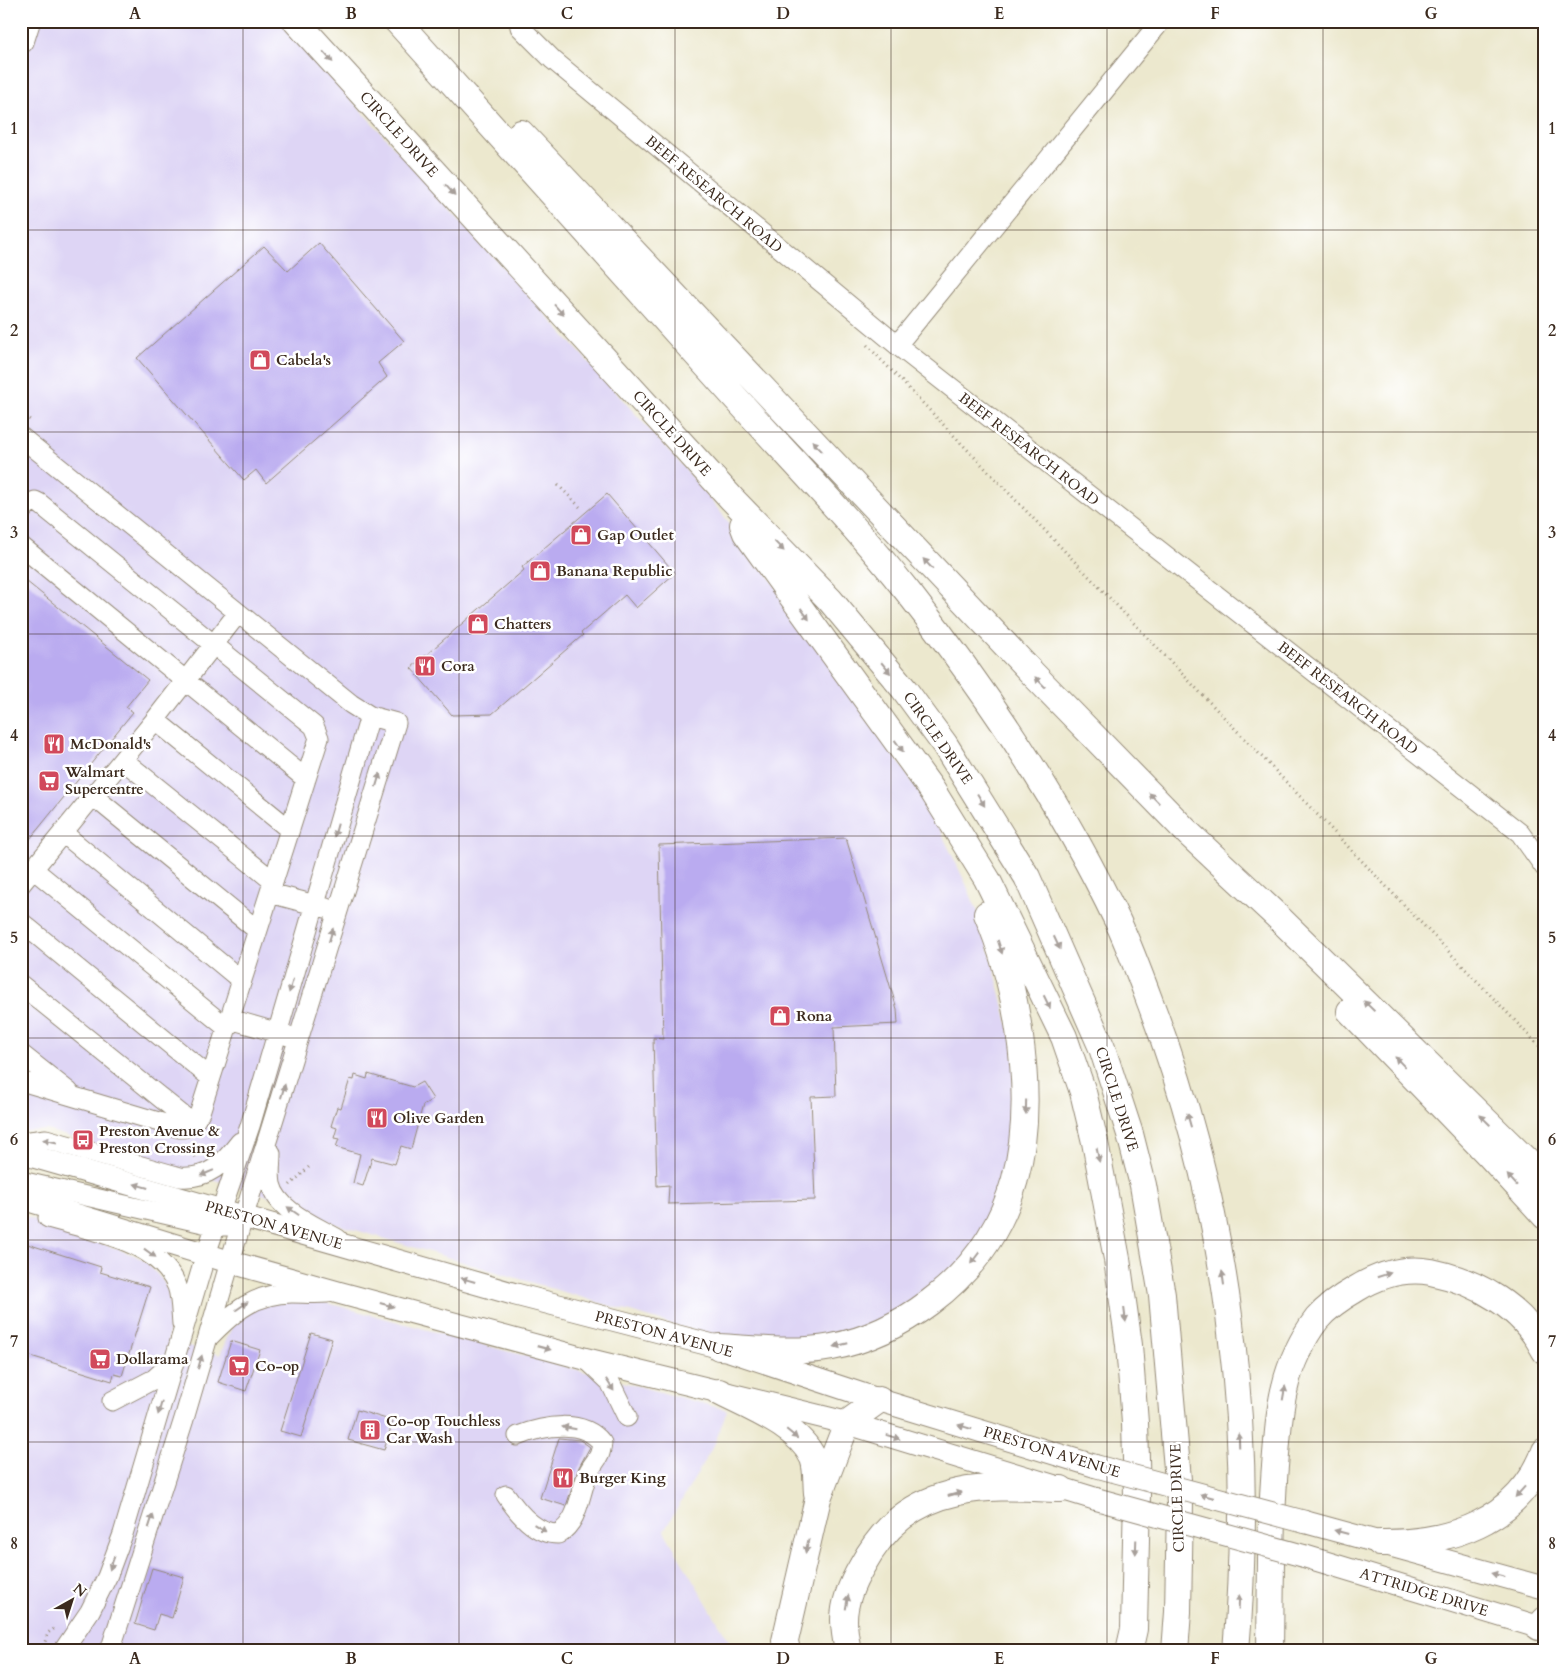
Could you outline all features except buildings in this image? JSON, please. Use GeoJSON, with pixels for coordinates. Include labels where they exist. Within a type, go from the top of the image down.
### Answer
{"type":"FeatureCollection","features":[{"type":"Feature","properties":{"kind":"highway"},"geometry":{"type":"LineString","coordinates":[[21,40],[27,21]]}},
{"type":"Feature","properties":{"kind":"highway","name":"CIRCLE DRIVE"},"geometry":{"type":"LineString","coordinates":[[296,21],[732,499],[830,600],[904,689],[945,744],[1027,877],[1069,968],[1102,1048],[1130,1134],[1143,1185],[1162,1295],[1180,1503],[1178,1612],[1175,1651]]}},
{"type":"Feature","properties":{"kind":"highway"},"geometry":{"type":"LineString","coordinates":[[397,21],[906,589],[1009,729],[1049,794],[1118,923],[1171,1057],[1203,1168],[1217,1232],[1237,1376],[1241,1546],[1236,1651]]}},
{"type":"Feature","properties":{"kind":"highway"},"geometry":{"type":"LineString","coordinates":[[402,21],[481,91],[1034,675],[1188,833],[1279,918],[1545,1179]]}},
{"type":"Feature","properties":{"kind":"highway"},"geometry":{"type":"LineString","coordinates":[[732,499],[746,533],[932,790],[987,879],[1064,1037],[1083,1092],[1095,1142],[1117,1259],[1129,1345],[1134,1415],[1137,1524],[1134,1628],[1129,1651]]}},
{"type":"Feature","properties":{"kind":"highway"},"geometry":{"type":"LineString","coordinates":[[718,1347],[809,1350],[852,1342],[889,1328],[919,1310],[962,1273],[990,1237],[1008,1202],[1020,1165],[1025,1125],[1025,1077],[1016,1014],[994,930],[932,790]]}},
{"type":"Feature","properties":{"kind":"highway"},"geometry":{"type":"LineString","coordinates":[[1188,833],[1282,941],[1490,1156],[1545,1216]]}},
{"type":"Feature","properties":{"kind":"highway"},"geometry":{"type":"LineString","coordinates":[[1270,1651],[1272,1501],[1280,1418],[1285,1386],[1305,1338],[1318,1319],[1336,1301],[1382,1275],[1406,1270],[1429,1272],[1474,1286],[1513,1309],[1528,1325],[1545,1351]]}},
{"type":"Feature","properties":{"kind":"highway"},"geometry":{"type":"LineString","coordinates":[[719,1392],[778,1422],[800,1440],[813,1459],[818,1498]]}},
{"type":"Feature","properties":{"kind":"highway"},"geometry":{"type":"LineString","coordinates":[[787,1651],[785,1641],[818,1498],[846,1423],[879,1400]]}},
{"type":"Feature","properties":{"kind":"highway"},"geometry":{"type":"LineString","coordinates":[[1380,1543],[1409,1543],[1451,1536],[1497,1513],[1516,1497],[1529,1482],[1545,1451]]}},
{"type":"Feature","properties":{"kind":"highway"},"geometry":{"type":"LineString","coordinates":[[848,1651],[844,1620],[849,1592],[883,1532],[898,1519],[915,1508],[958,1492],[1003,1487],[1061,1489]]}},
{"type":"Feature","properties":{"kind":"main road","name":"PRESTON AVENUE"},"geometry":{"type":"LineString","coordinates":[[21,1153],[218,1218],[244,1217],[514,1294],[718,1347],[879,1400],[1095,1466],[1380,1543]]}},
{"type":"Feature","properties":{"kind":"main road"},"geometry":{"type":"LineString","coordinates":[[21,1198],[230,1262],[586,1359],[846,1423],[1061,1489]]}},
{"type":"Feature","properties":{"kind":"main road","name":"ATTRIDGE DRIVE"},"geometry":{"type":"LineString","coordinates":[[1061,1489],[1304,1556],[1543,1625]]}},
{"type":"Feature","properties":{"kind":"main road"},"geometry":{"type":"LineString","coordinates":[[1380,1543],[1545,1588]]}},
{"type":"Feature","properties":{"kind":"street","name":"BEEF RESEARCH ROAD"},"geometry":{"type":"LineString","coordinates":[[519,21],[520,27],[553,60],[897,345],[1520,833],[1545,868]]}},
{"type":"Feature","properties":{"kind":"street"},"geometry":{"type":"LineString","coordinates":[[897,345],[1161,21]]}},
{"type":"Feature","properties":{"kind":"street"},"geometry":{"type":"LineString","coordinates":[[22,440],[351,704],[370,716],[396,723],[206,1339],[184,1419],[110,1651]]}},
{"type":"Feature","properties":{"kind":"street"},"geometry":{"type":"LineString","coordinates":[[21,512],[31,502],[39,503],[214,644],[318,731],[319,738],[200,1112],[193,1124],[186,1128],[179,1128],[21,1081]]}},
{"type":"Feature","properties":{"kind":"street"},"geometry":{"type":"LineString","coordinates":[[21,546],[306,779]]}},
{"type":"Feature","properties":{"kind":"street"},"geometry":{"type":"LineString","coordinates":[[21,884],[123,760],[238,613]]}},
{"type":"Feature","properties":{"kind":"street"},"geometry":{"type":"LineString","coordinates":[[64,1651],[90,1611],[107,1577],[123,1534],[206,1254],[250,1126],[370,716]]}},
{"type":"Feature","properties":{"kind":"street"},"geometry":{"type":"LineString","coordinates":[[155,720],[289,829]]}},
{"type":"Feature","properties":{"kind":"street"},"geometry":{"type":"LineString","coordinates":[[123,760],[271,887],[315,905],[338,911]]}},
{"type":"Feature","properties":{"kind":"street"},"geometry":{"type":"LineString","coordinates":[[93,796],[258,930]]}},
{"type":"Feature","properties":{"kind":"street"},"geometry":{"type":"LineString","coordinates":[[63,833],[242,981]]}},
{"type":"Feature","properties":{"kind":"street"},"geometry":{"type":"LineString","coordinates":[[34,869],[228,1024],[298,1038]]}},
{"type":"Feature","properties":{"kind":"street"},"geometry":{"type":"LineString","coordinates":[[21,922],[211,1078]]}},
{"type":"Feature","properties":{"kind":"street"},"geometry":{"type":"LineString","coordinates":[[21,985],[193,1124]]}},
{"type":"Feature","properties":{"kind":"street"},"geometry":{"type":"LineString","coordinates":[[21,1054],[76,1098]]}},
{"type":"Feature","properties":{"kind":"street"},"geometry":{"type":"LineString","coordinates":[[21,1142],[46,1139],[180,1177],[194,1178],[209,1174],[220,1166],[250,1126]]}},
{"type":"Feature","properties":{"kind":"street"},"geometry":{"type":"LineString","coordinates":[[269,1138],[272,1154],[270,1176],[276,1194],[294,1213],[349,1247]]}},
{"type":"Feature","properties":{"kind":"street"},"geometry":{"type":"LineString","coordinates":[[21,1181],[218,1218]]}},
{"type":"Feature","properties":{"kind":"street"},"geometry":{"type":"LineString","coordinates":[[21,1209],[142,1248],[157,1259],[170,1273],[178,1288],[183,1330]]}},
{"type":"Feature","properties":{"kind":"street"},"geometry":{"type":"LineString","coordinates":[[206,1339],[238,1309],[261,1297],[292,1293],[310,1295],[340,1292]]}},
{"type":"Feature","properties":{"kind":"street"},"geometry":{"type":"LineString","coordinates":[[586,1359],[610,1382],[627,1417]]}},
{"type":"Feature","properties":{"kind":"street"},"geometry":{"type":"LineString","coordinates":[[112,1401],[154,1379],[174,1361]]}},
{"type":"Feature","properties":{"kind":"street"},"geometry":{"type":"LineString","coordinates":[[506,1495],[519,1515],[542,1530],[551,1534],[558,1534],[564,1531],[575,1514],[590,1469],[598,1462],[601,1453],[602,1443],[596,1434],[571,1427],[542,1428],[518,1436]]}},
{"type":"Feature","properties":{"kind":"path"},"geometry":{"type":"LineString","coordinates":[[895,376],[1545,1052]]}},
{"type":"Feature","properties":{"kind":"path"},"geometry":{"type":"LineString","coordinates":[[558,485],[582,509]]}},
{"type":"Feature","properties":{"kind":"path"},"geometry":{"type":"LineString","coordinates":[[193,1124],[196,1141],[193,1153],[198,1161]]}},
{"type":"Feature","properties":{"kind":"path"},"geometry":{"type":"LineString","coordinates":[[287,1187],[310,1166]]}},
{"type":"Feature","properties":{"kind":"shaded area"},"geometry":{"type":"Polygon","coordinates":[[[33,21],[280,21],[687,471],[744,541],[926,801],[966,884],[983,925],[1015,1051],[1008,1184],[960,1267],[859,1335],[739,1341],[681,1327],[329,1222],[292,1203],[47,1130],[21,1131],[21,59],[33,21]]]}},
{"type":"Feature","properties":{"kind":"shaded area"},"geometry":{"type":"Polygon","coordinates":[[[21,1215],[134,1255],[146,1262],[163,1281],[168,1292],[170,1306],[168,1340],[220,1355],[230,1331],[248,1307],[305,1297],[727,1410],[715,1443],[664,1531],[735,1651],[21,1651],[21,1215]]]}},
{"type":"Feature","properties":{"kind":"place","name":"Cabela's"},"geometry":{"type":"Point","coordinates":[260,360]}},
{"type":"Feature","properties":{"kind":"place","name":"Gap Outlet"},"geometry":{"type":"Point","coordinates":[581,535]}},
{"type":"Feature","properties":{"kind":"place","name":"Banana Republic"},"geometry":{"type":"Point","coordinates":[540,571]}},
{"type":"Feature","properties":{"kind":"place","name":"Chatters"},"geometry":{"type":"Point","coordinates":[478,624]}},
{"type":"Feature","properties":{"kind":"place","name":"Cora"},"geometry":{"type":"Point","coordinates":[425,666]}},
{"type":"Feature","properties":{"kind":"place","name":"McDonald's"},"geometry":{"type":"Point","coordinates":[54,744]}},
{"type":"Feature","properties":{"kind":"place","name":"Walmart Supercentre"},"geometry":{"type":"Point","coordinates":[49,781]}},
{"type":"Feature","properties":{"kind":"place","name":"Rona"},"geometry":{"type":"Point","coordinates":[780,1016]}},
{"type":"Feature","properties":{"kind":"place","name":"Olive Garden"},"geometry":{"type":"Point","coordinates":[377,1118]}},
{"type":"Feature","properties":{"kind":"place","name":"Preston Avenue & Preston Crossing"},"geometry":{"type":"Point","coordinates":[83,1140]}},
{"type":"Feature","properties":{"kind":"place","name":"Dollarama"},"geometry":{"type":"Point","coordinates":[100,1359]}},
{"type":"Feature","properties":{"kind":"place","name":"Co-op"},"geometry":{"type":"Point","coordinates":[239,1366]}},
{"type":"Feature","properties":{"kind":"place","name":"Co-op Touchless Car Wash"},"geometry":{"type":"Point","coordinates":[370,1430]}},
{"type":"Feature","properties":{"kind":"place","name":"Burger King"},"geometry":{"type":"Point","coordinates":[563,1478]}}]}
